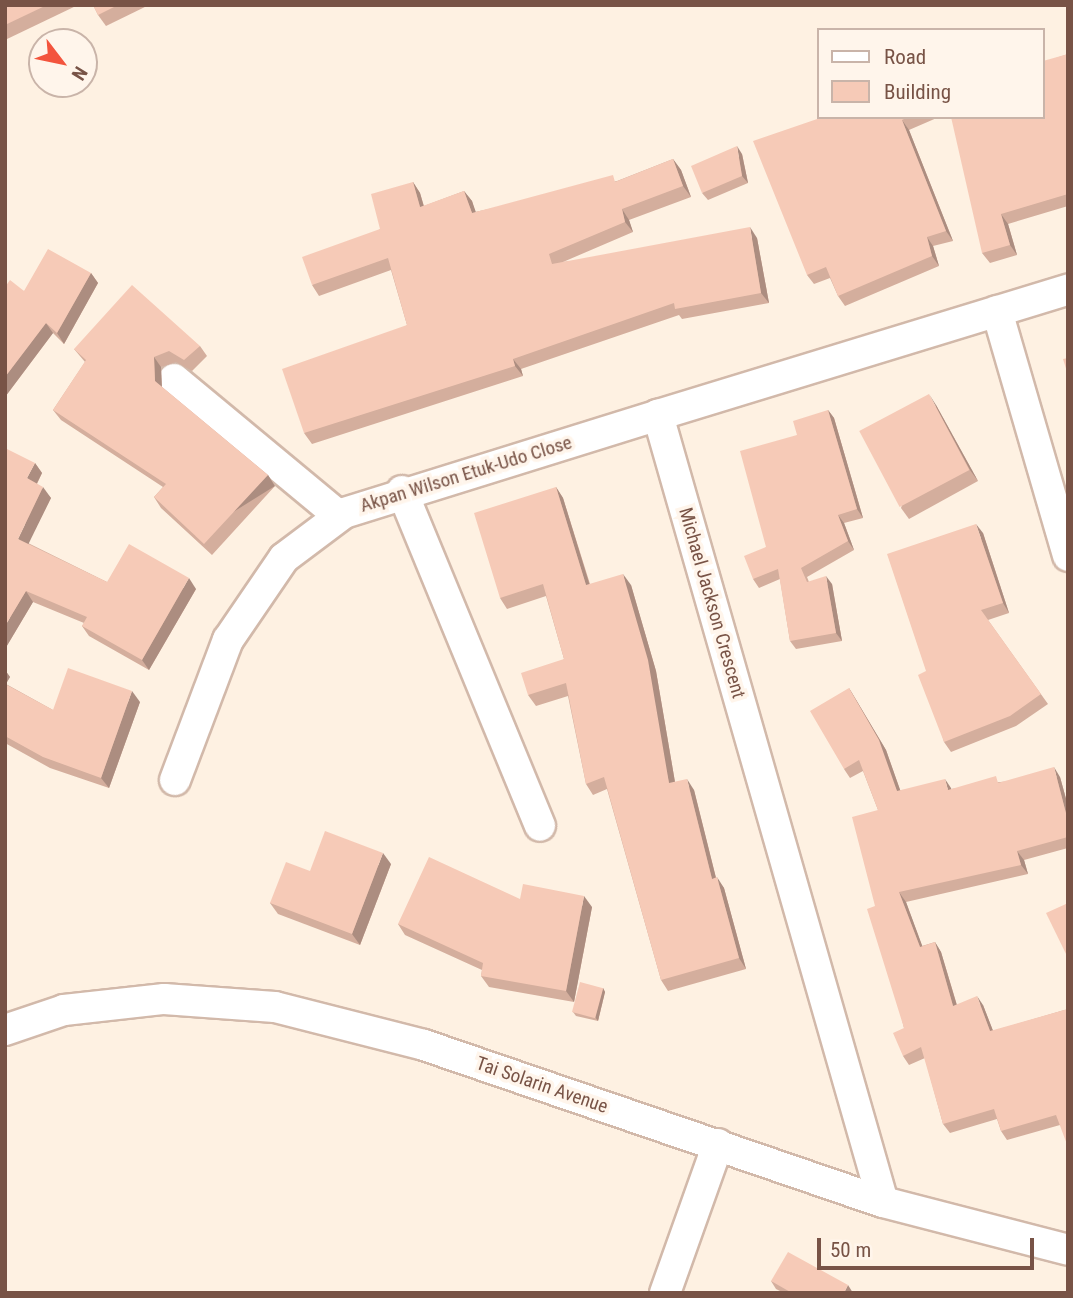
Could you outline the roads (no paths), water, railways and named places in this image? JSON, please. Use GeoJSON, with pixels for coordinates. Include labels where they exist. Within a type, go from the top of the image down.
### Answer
{"type":"FeatureCollection","features":[{"type":"Feature","properties":{"kind":"street"},"geometry":{"type":"LineString","coordinates":[[658,415],[1068,290]]}},
{"type":"Feature","properties":{"kind":"street"},"geometry":{"type":"LineString","coordinates":[[997,311],[1068,555]]}},
{"type":"Feature","properties":{"kind":"street"},"geometry":{"type":"LineString","coordinates":[[174,379],[340,516]]}},
{"type":"Feature","properties":{"kind":"street","name":"Akpan Wilson Etuk-Udo Close"},"geometry":{"type":"LineString","coordinates":[[175,780],[228,640],[284,558],[340,516],[402,491],[658,415]]}},
{"type":"Feature","properties":{"kind":"street","name":"Michael Jackson Crescent"},"geometry":{"type":"LineString","coordinates":[[658,415],[883,1202]]}},
{"type":"Feature","properties":{"kind":"street"},"geometry":{"type":"LineString","coordinates":[[402,491],[540,826]]}},
{"type":"Feature","properties":{"kind":"street","name":"Tai Solarin Avenue"},"geometry":{"type":"LineString","coordinates":[[5,1030],[64,1010],[164,999],[275,1007],[424,1045],[883,1202],[1068,1250]]}},
{"type":"Feature","properties":{"kind":"street"},"geometry":{"type":"LineString","coordinates":[[665,1293],[718,1144]]}}]}
